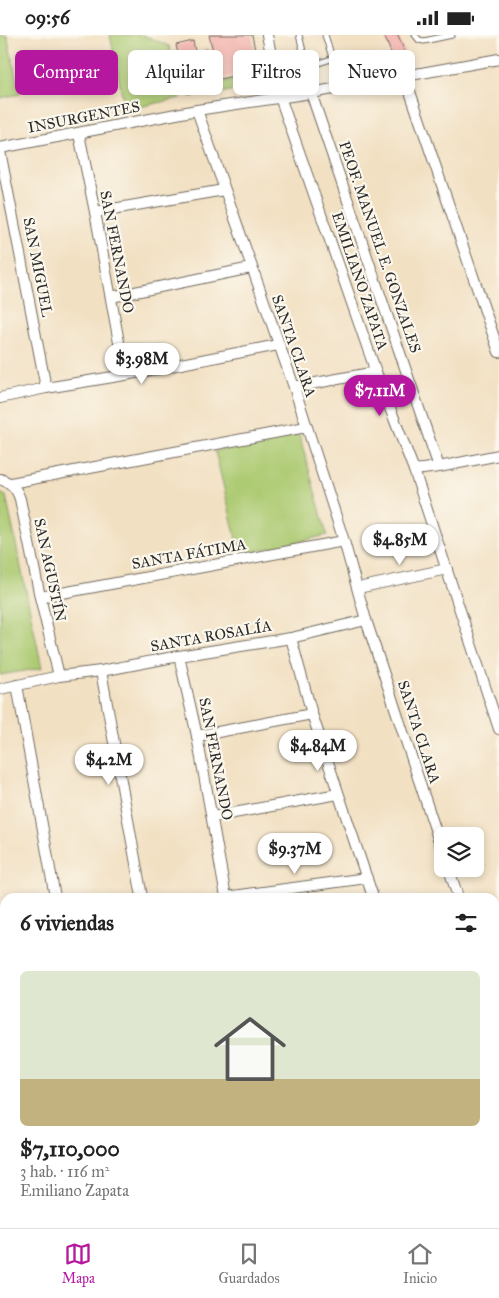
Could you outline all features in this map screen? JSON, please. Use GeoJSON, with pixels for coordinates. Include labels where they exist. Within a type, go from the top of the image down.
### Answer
{"type":"FeatureCollection","features":[{"type":"Feature","properties":{"kind":"street","name":"EMILIANO ZAPATA"},"geometry":{"type":"LineString","coordinates":[[268,35],[280,97],[376,372],[414,471],[499,729]]}},
{"type":"Feature","properties":{"kind":"street","name":"INSURGENTES"},"geometry":{"type":"LineString","coordinates":[[415,75],[499,59]]}},
{"type":"Feature","properties":{"kind":"street","name":"INSURGENTES"},"geometry":{"type":"LineString","coordinates":[[0,150],[197,110],[296,95]]}},
{"type":"Feature","properties":{"kind":"street","name":"PEOF. MANUEL E. GONZALES"},"geometry":{"type":"LineString","coordinates":[[313,95],[439,467]]}},
{"type":"Feature","properties":{"kind":"street"},"geometry":{"type":"LineString","coordinates":[[411,95],[499,352]]}},
{"type":"Feature","properties":{"kind":"street","name":"SANTA CLARA"},"geometry":{"type":"LineString","coordinates":[[197,110],[294,387],[344,541],[366,620],[434,827]]}},
{"type":"Feature","properties":{"kind":"street","name":"SAN FERNANDO"},"geometry":{"type":"LineString","coordinates":[[79,134],[125,375]]}},
{"type":"Feature","properties":{"kind":"street","name":"SAN MIGUEL"},"geometry":{"type":"LineString","coordinates":[[0,150],[46,388]]}},
{"type":"Feature","properties":{"kind":"street"},"geometry":{"type":"LineString","coordinates":[[95,212],[224,190]]}},
{"type":"Feature","properties":{"kind":"street"},"geometry":{"type":"LineString","coordinates":[[111,297],[251,268]]}},
{"type":"Feature","properties":{"kind":"street"},"geometry":{"type":"LineString","coordinates":[[0,398],[278,345]]}},
{"type":"Feature","properties":{"kind":"street"},"geometry":{"type":"LineString","coordinates":[[294,387],[376,372]]}},
{"type":"Feature","properties":{"kind":"street"},"geometry":{"type":"LineString","coordinates":[[0,479],[11,483],[306,427]]}},
{"type":"Feature","properties":{"kind":"street"},"geometry":{"type":"LineString","coordinates":[[414,471],[499,455]]}},
{"type":"Feature","properties":{"kind":"street","name":"SAN AGUSTÍN"},"geometry":{"type":"LineString","coordinates":[[11,483],[20,499],[40,597],[60,676]]}},
{"type":"Feature","properties":{"kind":"street","name":"SANTA FÁTIMA"},"geometry":{"type":"LineString","coordinates":[[40,597],[344,541]]}},
{"type":"Feature","properties":{"kind":"street"},"geometry":{"type":"LineString","coordinates":[[358,588],[447,569]]}},
{"type":"Feature","properties":{"kind":"street","name":"SANTA ROSALÍA"},"geometry":{"type":"LineString","coordinates":[[0,689],[60,676],[101,671],[291,638],[366,620]]}},
{"type":"Feature","properties":{"kind":"street"},"geometry":{"type":"LineString","coordinates":[[291,638],[312,714],[372,893]]}},
{"type":"Feature","properties":{"kind":"street","name":"SAN FERNANDO"},"geometry":{"type":"LineString","coordinates":[[179,656],[197,737],[225,893]]}},
{"type":"Feature","properties":{"kind":"street"},"geometry":{"type":"LineString","coordinates":[[101,671],[141,893]]}},
{"type":"Feature","properties":{"kind":"street"},"geometry":{"type":"LineString","coordinates":[[17,685],[54,893]]}},
{"type":"Feature","properties":{"kind":"street"},"geometry":{"type":"LineString","coordinates":[[197,737],[312,714]]}},
{"type":"Feature","properties":{"kind":"street"},"geometry":{"type":"LineString","coordinates":[[212,817],[338,794]]}},
{"type":"Feature","properties":{"kind":"street"},"geometry":{"type":"LineString","coordinates":[[452,877],[457,893]]}},
{"type":"Feature","properties":{"kind":"street"},"geometry":{"type":"LineString","coordinates":[[255,893],[366,878]]}},
{"type":"Feature","properties":{"kind":"lane"},"geometry":{"type":"LineString","coordinates":[[299,35],[303,50]]}},
{"type":"Feature","properties":{"kind":"lane"},"geometry":{"type":"LineString","coordinates":[[325,35],[329,51]]}},
{"type":"Feature","properties":{"kind":"lane"},"geometry":{"type":"LineString","coordinates":[[415,35],[424,41],[452,35]]}},
{"type":"Feature","properties":{"kind":"green space"},"geometry":{"type":"Polygon","coordinates":[[[0,35],[7,35],[15,71],[15,95],[0,98],[0,35]]]}},
{"type":"Feature","properties":{"kind":"green space"},"geometry":{"type":"Polygon","coordinates":[[[110,35],[143,35],[169,46],[170,50],[128,50],[128,95],[179,95],[180,98],[125,110],[118,75],[118,50],[113,50],[110,35]]]}},
{"type":"Feature","properties":{"kind":"green space"},"geometry":{"type":"Polygon","coordinates":[[[233,80],[233,90],[223,93],[223,82],[233,80]]]}},
{"type":"Feature","properties":{"kind":"green space"},"geometry":{"type":"Polygon","coordinates":[[[299,434],[327,535],[240,555],[215,451],[299,434]]]}},
{"type":"Feature","properties":{"kind":"green space"},"geometry":{"type":"Polygon","coordinates":[[[0,493],[6,496],[42,668],[0,675],[0,493]]]}},
{"type":"Feature","properties":{"kind":"building"},"geometry":{"type":"Polygon","coordinates":[[[209,35],[252,35],[255,50],[233,50],[233,76],[223,78],[223,50],[213,50],[209,35]]]}},
{"type":"Feature","properties":{"kind":"building"},"geometry":{"type":"Polygon","coordinates":[[[384,35],[398,35],[404,50],[390,50],[384,35]]]}},
{"type":"Feature","properties":{"kind":"building"},"geometry":{"type":"Polygon","coordinates":[[[193,41],[195,50],[177,50],[176,45],[193,41]]]}}]}
